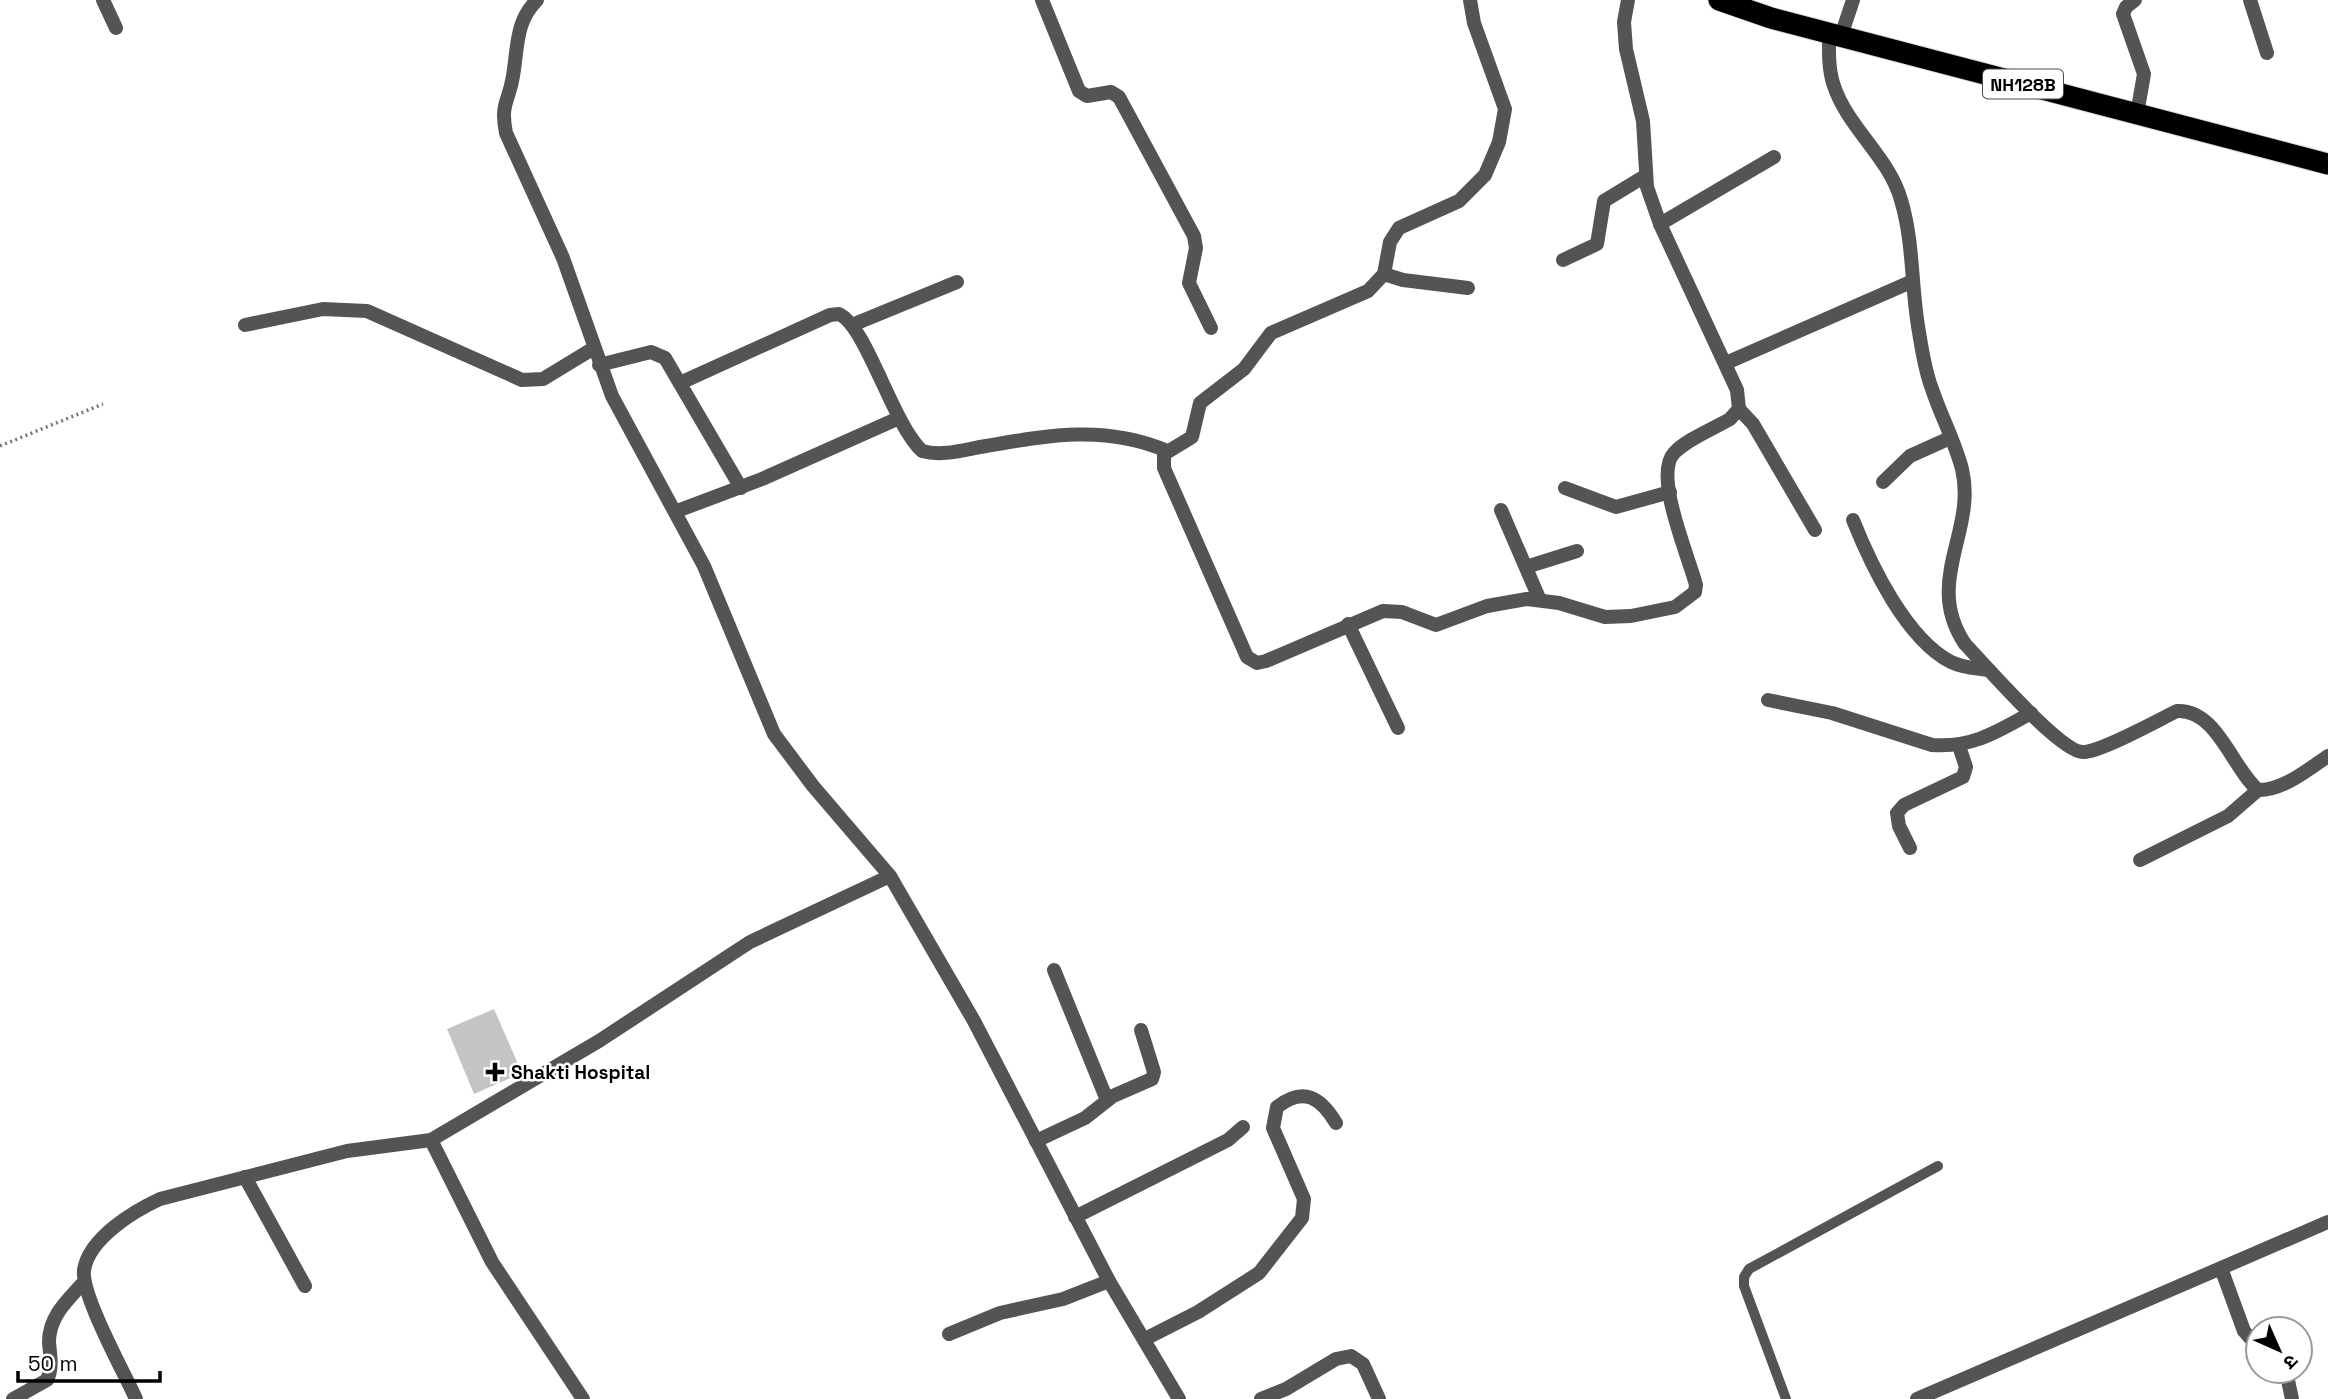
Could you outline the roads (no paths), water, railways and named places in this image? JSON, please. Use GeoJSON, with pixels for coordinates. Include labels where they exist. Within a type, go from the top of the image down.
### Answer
{"type":"FeatureCollection","features":[{"type":"Feature","properties":{"kind":"highway","name":"NH128B"},"geometry":{"type":"LineString","coordinates":[[1719,0],[1771,18],[2328,164]]}},
{"type":"Feature","properties":{"kind":"street"},"geometry":{"type":"LineString","coordinates":[[103,0],[116,27]]}},
{"type":"Feature","properties":{"kind":"street"},"geometry":{"type":"LineString","coordinates":[[537,0],[522,20],[517,36],[513,79],[502,108],[503,120],[506,133],[563,258],[599,365],[629,431],[677,511],[704,566],[774,734],[813,786],[890,876],[974,1021],[1109,1281],[1179,1399]]}},
{"type":"Feature","properties":{"kind":"street"},"geometry":{"type":"LineString","coordinates":[[1042,0],[1079,91],[1087,96],[1106,92],[1119,97],[1189,223],[1196,248],[1189,283],[1193,297],[1211,328]]}},
{"type":"Feature","properties":{"kind":"street"},"geometry":{"type":"LineString","coordinates":[[1470,0],[1474,23],[1505,109],[1499,142],[1485,174],[1459,201],[1405,224],[1393,234],[1384,274],[1368,291],[1271,333],[1250,363],[1200,403],[1192,437],[1167,451],[1162,458],[1247,657],[1257,663],[1266,661],[1382,611],[1395,611],[1436,625],[1511,600],[1539,598],[1617,618],[1675,607],[1691,598],[1696,585],[1666,468],[1675,451],[1730,419],[1739,409]]}},
{"type":"Feature","properties":{"kind":"street"},"geometry":{"type":"LineString","coordinates":[[1628,0],[1624,22],[1626,49],[1643,121],[1645,176],[1660,224],[1726,363],[1737,390],[1739,409],[1763,440],[1815,530]]}},
{"type":"Feature","properties":{"kind":"street"},"geometry":{"type":"LineString","coordinates":[[1853,0],[1835,35],[1829,69],[1844,109],[1892,177],[1901,198],[1919,331],[1931,387],[1961,467],[1964,498],[1947,579],[1947,599],[1957,632],[2031,713],[2064,743],[2082,752],[2177,711],[2188,710],[2205,720],[2258,790],[2265,791],[2295,778],[2328,756]]}},
{"type":"Feature","properties":{"kind":"street"},"geometry":{"type":"LineString","coordinates":[[2135,0],[2126,7],[2123,14],[2144,74],[2137,114]]}},
{"type":"Feature","properties":{"kind":"street"},"geometry":{"type":"LineString","coordinates":[[2250,0],[2267,53]]}},
{"type":"Feature","properties":{"kind":"street"},"geometry":{"type":"LineString","coordinates":[[1660,224],[1774,157]]}},
{"type":"Feature","properties":{"kind":"street"},"geometry":{"type":"LineString","coordinates":[[1563,260],[1597,244],[1604,201],[1645,176]]}},
{"type":"Feature","properties":{"kind":"street"},"geometry":{"type":"LineString","coordinates":[[1384,274],[1411,281],[1468,288]]}},
{"type":"Feature","properties":{"kind":"street"},"geometry":{"type":"LineString","coordinates":[[1726,363],[1913,281]]}},
{"type":"Feature","properties":{"kind":"street"},"geometry":{"type":"LineString","coordinates":[[852,325],[957,282]]}},
{"type":"Feature","properties":{"kind":"street"},"geometry":{"type":"LineString","coordinates":[[246,325],[323,309],[367,311],[522,380],[543,379],[594,348]]}},
{"type":"Feature","properties":{"kind":"street"},"geometry":{"type":"LineString","coordinates":[[680,383],[830,315],[846,317],[899,418],[916,445],[930,453],[1062,433],[1088,432],[1137,439],[1167,451]]}},
{"type":"Feature","properties":{"kind":"street"},"geometry":{"type":"LineString","coordinates":[[599,365],[658,352],[665,358],[741,488]]}},
{"type":"Feature","properties":{"kind":"street"},"geometry":{"type":"LineString","coordinates":[[677,511],[741,488],[899,418]]}},
{"type":"Feature","properties":{"kind":"street"},"geometry":{"type":"LineString","coordinates":[[1883,482],[1910,457],[1950,438]]}},
{"type":"Feature","properties":{"kind":"street"},"geometry":{"type":"LineString","coordinates":[[1565,488],[1616,507],[1670,492]]}},
{"type":"Feature","properties":{"kind":"street"},"geometry":{"type":"LineString","coordinates":[[1501,510],[1539,598]]}},
{"type":"Feature","properties":{"kind":"street"},"geometry":{"type":"LineString","coordinates":[[1853,520],[1890,597],[1924,639],[1952,662],[1989,670]]}},
{"type":"Feature","properties":{"kind":"street"},"geometry":{"type":"LineString","coordinates":[[1526,567],[1577,551]]}},
{"type":"Feature","properties":{"kind":"street"},"geometry":{"type":"LineString","coordinates":[[1348,624],[1398,728]]}},
{"type":"Feature","properties":{"kind":"street"},"geometry":{"type":"LineString","coordinates":[[1768,701],[1832,713],[1932,745],[1959,746],[1985,739],[2031,713]]}},
{"type":"Feature","properties":{"kind":"street"},"geometry":{"type":"LineString","coordinates":[[1910,848],[1899,826],[1897,813],[1904,805],[1963,777],[1966,767],[1959,746]]}},
{"type":"Feature","properties":{"kind":"street"},"geometry":{"type":"LineString","coordinates":[[2140,860],[2228,816],[2258,790]]}},
{"type":"Feature","properties":{"kind":"street"},"geometry":{"type":"LineString","coordinates":[[136,1399],[84,1282],[84,1268],[92,1252],[114,1226],[134,1211],[160,1199],[347,1151],[431,1140],[599,1041],[750,942],[890,876]]}},
{"type":"Feature","properties":{"kind":"street"},"geometry":{"type":"LineString","coordinates":[[1054,970],[1107,1100]]}},
{"type":"Feature","properties":{"kind":"street"},"geometry":{"type":"LineString","coordinates":[[1036,1141],[1085,1118],[1107,1100],[1152,1079],[1154,1072],[1141,1030]]}},
{"type":"Feature","properties":{"kind":"street"},"geometry":{"type":"LineString","coordinates":[[1145,1339],[1198,1312],[1259,1273],[1302,1218],[1304,1199],[1273,1128],[1277,1107],[1303,1097],[1313,1097],[1326,1106],[1336,1123]]}},
{"type":"Feature","properties":{"kind":"street"},"geometry":{"type":"LineString","coordinates":[[1075,1217],[1228,1140],[1243,1127]]}},
{"type":"Feature","properties":{"kind":"street"},"geometry":{"type":"LineString","coordinates":[[431,1140],[492,1262],[583,1399]]}},
{"type":"Feature","properties":{"kind":"street"},"geometry":{"type":"LineString","coordinates":[[245,1177],[305,1286]]}},
{"type":"Feature","properties":{"kind":"street"},"geometry":{"type":"LineString","coordinates":[[1917,1399],[2328,1222]]}},
{"type":"Feature","properties":{"kind":"street"},"geometry":{"type":"LineString","coordinates":[[2221,1268],[2244,1331]]}},
{"type":"Feature","properties":{"kind":"street"},"geometry":{"type":"LineString","coordinates":[[949,1334],[999,1313],[1063,1299],[1109,1281]]}},
{"type":"Feature","properties":{"kind":"street"},"geometry":{"type":"LineString","coordinates":[[13,1399],[47,1380],[51,1363],[50,1327],[63,1305],[84,1282]]}},
{"type":"Feature","properties":{"kind":"street"},"geometry":{"type":"LineString","coordinates":[[1261,1399],[1289,1394],[1336,1359],[1351,1356],[1363,1364],[1380,1399]]}},
{"type":"Feature","properties":{"kind":"lane"},"geometry":{"type":"LineString","coordinates":[[1786,1399],[1744,1286],[1744,1278],[1749,1269],[1756,1262],[1938,1166]]}},
{"type":"Feature","properties":{"kind":"place","name":"Shakti Hospital"},"geometry":{"type":"Point","coordinates":[495,1072]}}]}
